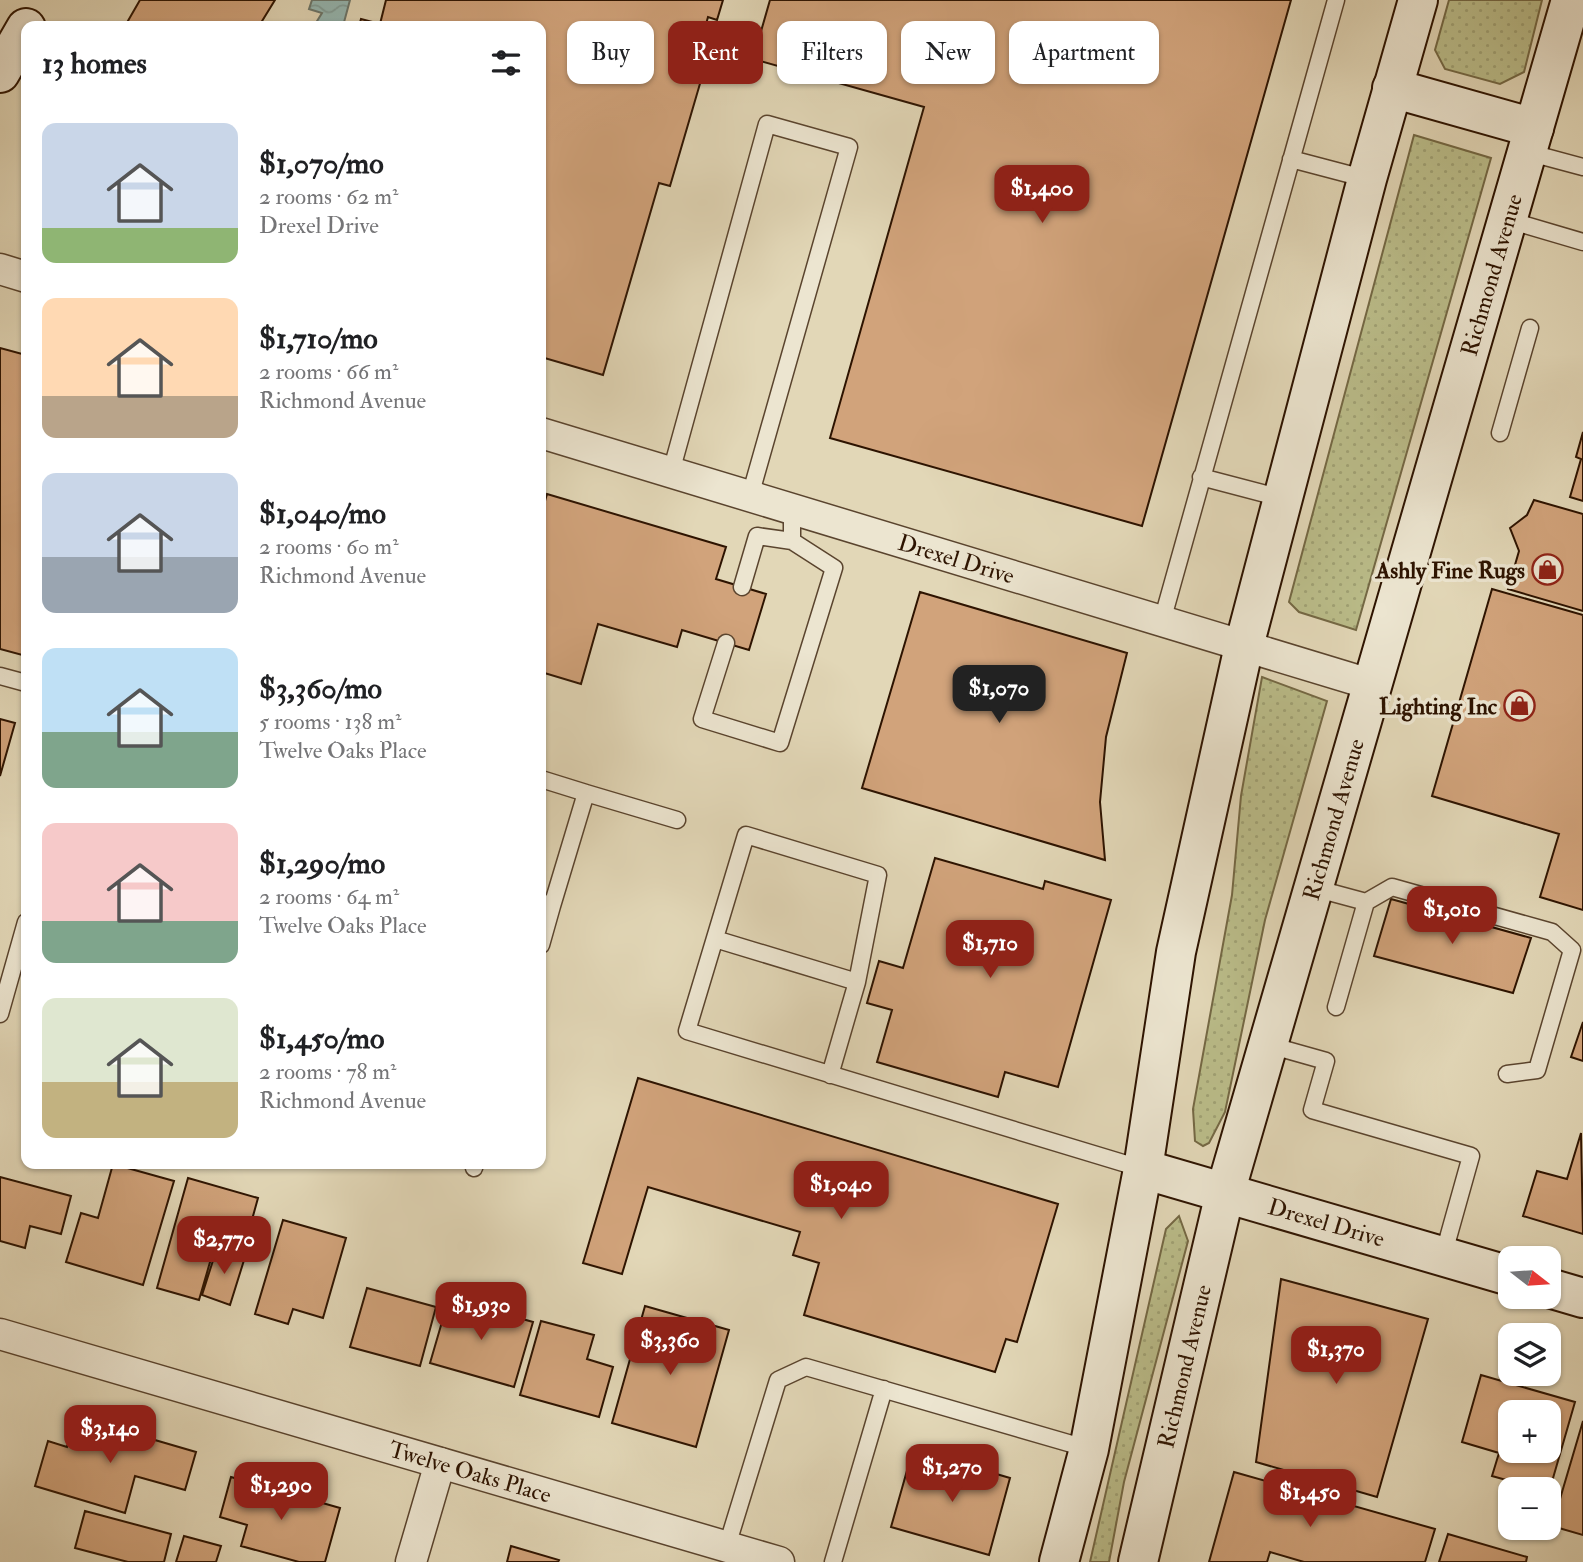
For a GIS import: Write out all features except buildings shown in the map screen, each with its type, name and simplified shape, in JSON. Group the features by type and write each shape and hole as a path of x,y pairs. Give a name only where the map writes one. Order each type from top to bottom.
{"main road":[{"path":"31,21 43,0"},
{"path":"1059,1562 1089,1449 1143,1169 1176,952 1244,646 1367,179 1419,0"},
{"name":"Richmond Avenue","path":"1138,1562 1225,1192 1571,0"},
{"path":"0,73 21,37"},
{"path":"1392,88 1531,140"},
{"name":"Drexel Drive","path":"1143,1169 1498,1272"},
{"path":"1561,1292 1583,1298"}],"street":[{"path":"0,269 21,275"},
{"name":"Drexel Drive","path":"546,434 1373,685"},
{"name":"Twelve Oaks Place","path":"0,1334 779,1562"},
{"path":"411,1562 440,1463"}],"lane":[{"path":"1162,621 1336,0"},
{"path":"671,472 767,124 849,147 750,496"},
{"path":"1531,140 1583,167"},
{"path":"1291,159 1367,179"},
{"path":"1508,220 1583,242"},
{"path":"1500,433 1530,328"},
{"path":"1201,477 1281,498"},
{"path":"792,509 792,541"},
{"path":"726,643 702,719 780,743 834,568 792,541 757,536 742,587"},
{"path":"0,676 21,682"},
{"path":"546,781 677,820"},
{"path":"547,904 586,793"},
{"path":"830,1075 858,982 878,875 746,835 687,1031 830,1075 1143,1169"},
{"path":"1336,1007 1366,902 1392,887 1552,932 1572,950 1537,1070 1507,1074"},
{"path":"1314,888 1366,902"},
{"path":"715,939 858,982"},
{"path":"0,1014 21,940"},
{"path":"1269,1045 1326,1061 1312,1110 1471,1156 1443,1256"},
{"path":"727,1546 778,1380 806,1367 1089,1449"},
{"path":"834,1562 884,1390"}],"green space":[{"path":"1449,0 1542,0 1524,72 1500,84 1445,69 1435,50"},
{"path":"1414,135 1491,158 1356,630 1299,612 1289,602"},
{"path":"1262,677 1327,701 1265,920 1225,1112 1209,1143 1203,1146 1195,1141 1193,1109 1232,895 1241,796"},
{"path":"1179,1216 1188,1241 1124,1482 1109,1562 1090,1562 1166,1229"}],"water":[{"path":"312,0 350,0 344,21 317,21 322,13 309,9"}],"place":[{"name":"Ashly Fine Rugs","path":"1548,570"},
{"name":"Lighting Inc","path":"1520,706"}]}
